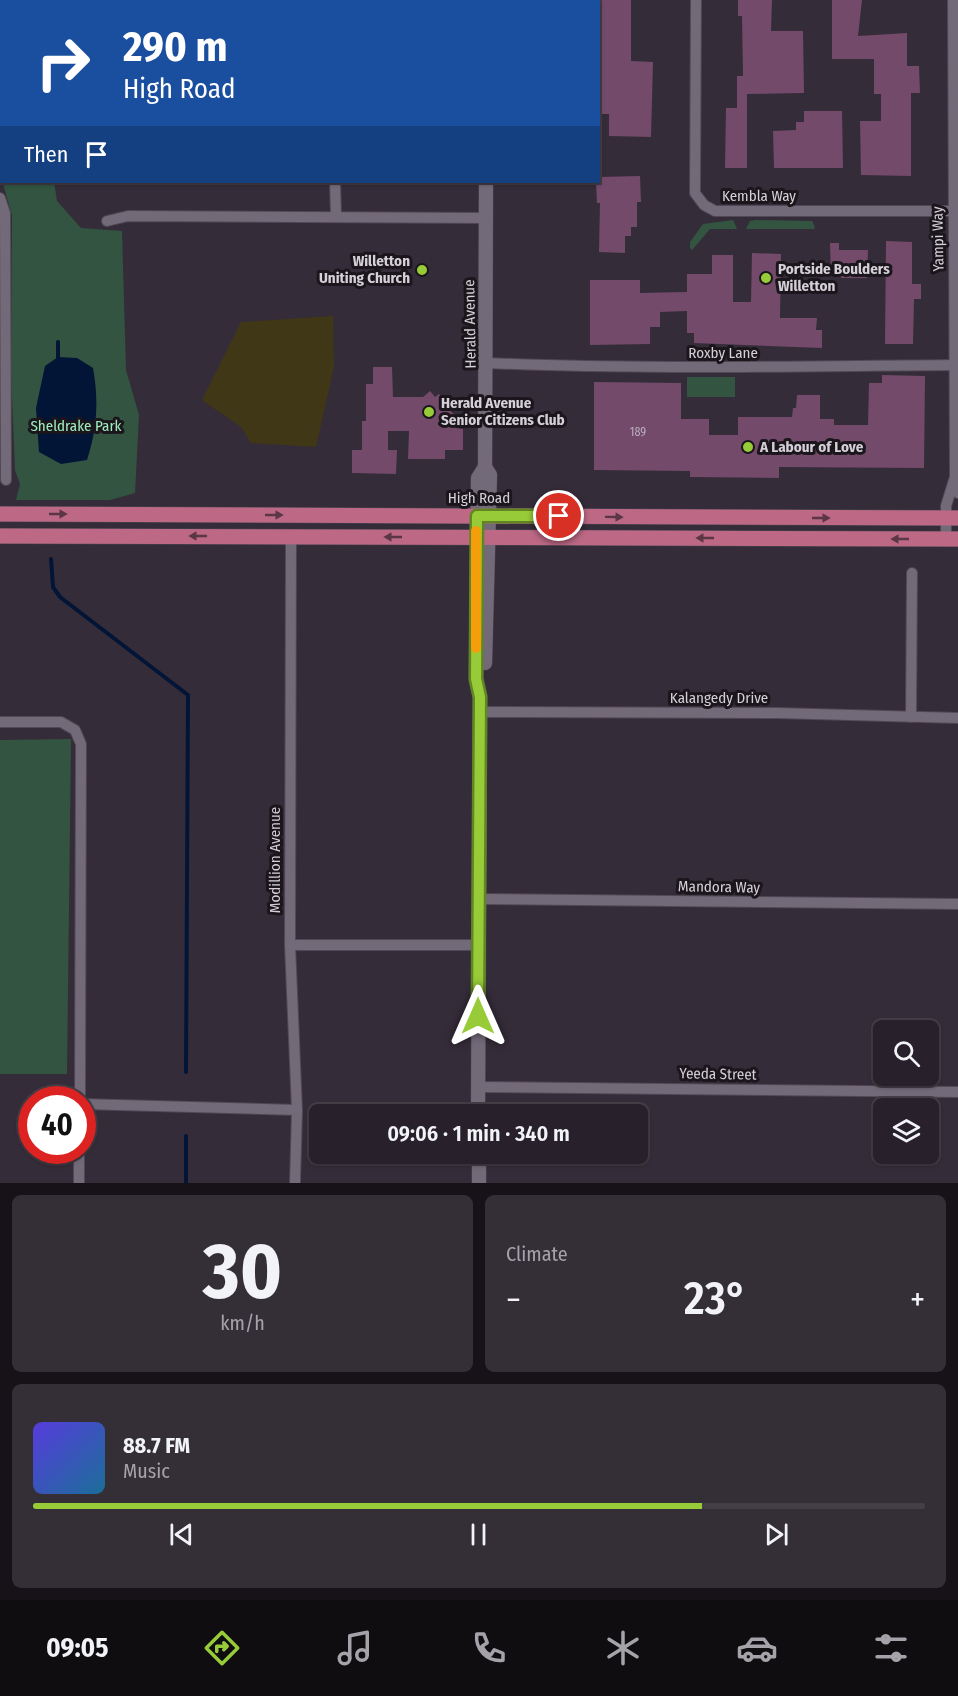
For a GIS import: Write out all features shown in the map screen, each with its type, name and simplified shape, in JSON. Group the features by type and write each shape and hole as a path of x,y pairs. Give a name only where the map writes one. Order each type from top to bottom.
{"main road":[{"name":"High Road","path":"0,514 952,518"},
{"path":"0,536 952,539"}],"street":[{"name":"Kembla Way","path":"696,0 695,193 704,205 715,211 952,211"},
{"name":"Yampi Way","path":"953,0 955,80 952,211 957,364 955,477 958,493"},
{"path":"335,183 336,215"},
{"name":"Herald Avenue","path":"478,1104 480,697 485,681 483,516 478,478 485,466 486,183"},
{"path":"0,198 6,213 2,316 6,480"},
{"path":"107,221 128,216 336,215 486,218"},
{"name":"Roxby Lane","path":"487,363 586,367 775,368 957,364"},
{"name":"Yampi Way","path":"952,539 952,518 946,506 955,477"},
{"name":"Modillion Avenue","path":"291,536 290,945 297,1110 295,1183"},
{"path":"911,717 912,573"},
{"name":"Kalangedy Drive","path":"480,712 777,713 958,718"},
{"path":"0,722 61,722 75,730 81,744 80,1086"},
{"name":"Mandora Way","path":"479,899 958,904"},
{"path":"290,945 478,945"},
{"name":"Yeeda Street","path":"478,1087 958,1092"},
{"path":"96,1104 297,1110"},
{"path":"79,1164 79,1183"},
{"path":"479,1164 479,1183"}],"green space":[{"name":"Sheldrake Park","path":"54,183 57,201 81,228 122,231 126,370 139,415 135,493 110,500 16,500 20,484 15,470 11,372 12,215 3,184"},
{"path":"733,220 737,229 710,229 692,250 690,248 690,242 703,224"},
{"path":"750,221 812,221 815,227 814,229 746,229"},
{"path":"687,377 735,377 735,397 687,397"},
{"path":"71,739 67,1074 0,1074 0,740"}],"sand":[{"path":"333,316 334,367 316,447 251,443 241,427 202,400 241,322"}],"water":[{"path":"58,357 77,358 93,368 96,392 95,426 87,460 61,464 39,452 36,408 45,366"}],"building":[{"path":"600,0 631,0 631,61 653,62 651,137 609,136 609,114 600,114"},
{"path":"738,0 772,0 771,31 803,31 804,93 747,94 747,168 725,168 726,108 737,108 737,76 743,76 742,16 738,16"},
{"path":"832,0 862,0 858,36 907,33 907,66 919,66 920,93 911,93 911,176 861,175 860,121 881,121 881,94 874,94 874,59 832,59"},
{"path":"804,111 842,111 843,168 774,168 773,131 796,130 796,122 804,122"},
{"path":"640,176 641,202 637,202 637,227 631,227 631,236 625,236 625,253 599,252 600,203 597,203 596,183 600,183 600,177"},
{"path":"886,241 912,242 912,284 921,284 921,299 914,299 913,344 885,344"},
{"path":"830,243 839,243 839,250 868,250 867,278 841,278 841,274 831,274"},
{"path":"752,253 781,254 780,318 817,318 816,330 822,330 822,348 694,343 694,333 687,333 687,311 660,312 660,327 650,327 650,344 590,345 590,280 640,280 640,293 687,292 687,274 712,274 712,255 733,255 733,302 751,302"},
{"path":"373,367 392,367 393,397 423,397 430,391 435,397 439,394 445,401 442,404 456,416 456,428 463,429 463,450 445,450 445,459 408,459 409,431 388,431 388,450 397,450 396,474 352,473 352,450 362,450 362,421 366,421 366,384 373,384"},
{"path":"882,375 925,376 924,468 779,467 779,478 690,477 690,471 594,470 594,382 681,383 681,419 709,419 709,435 738,435 738,417 792,417 793,408 796,408 797,395 820,395 820,419 834,419 834,425 868,425 869,383 882,383"}],"waterway":[{"path":"58,342 58,357"},
{"path":"51,559 53,587 60,597 188,695 186,1072"},
{"path":"186,1136 186,1183"}],"slow traffic":[{"path":"476,531 476,648"}],"place":[{"name":"Willetton Uniting Church","path":"422,270"},
{"name":"Portside Boulders Willetton","path":"766,278"},
{"name":"Herald Avenue Senior Citizens Club","path":"429,412"},
{"name":"A Labour of Love","path":"748,447"}],"route":[{"path":"478,1016 480,697 476,679 477,516 559,516"}]}
